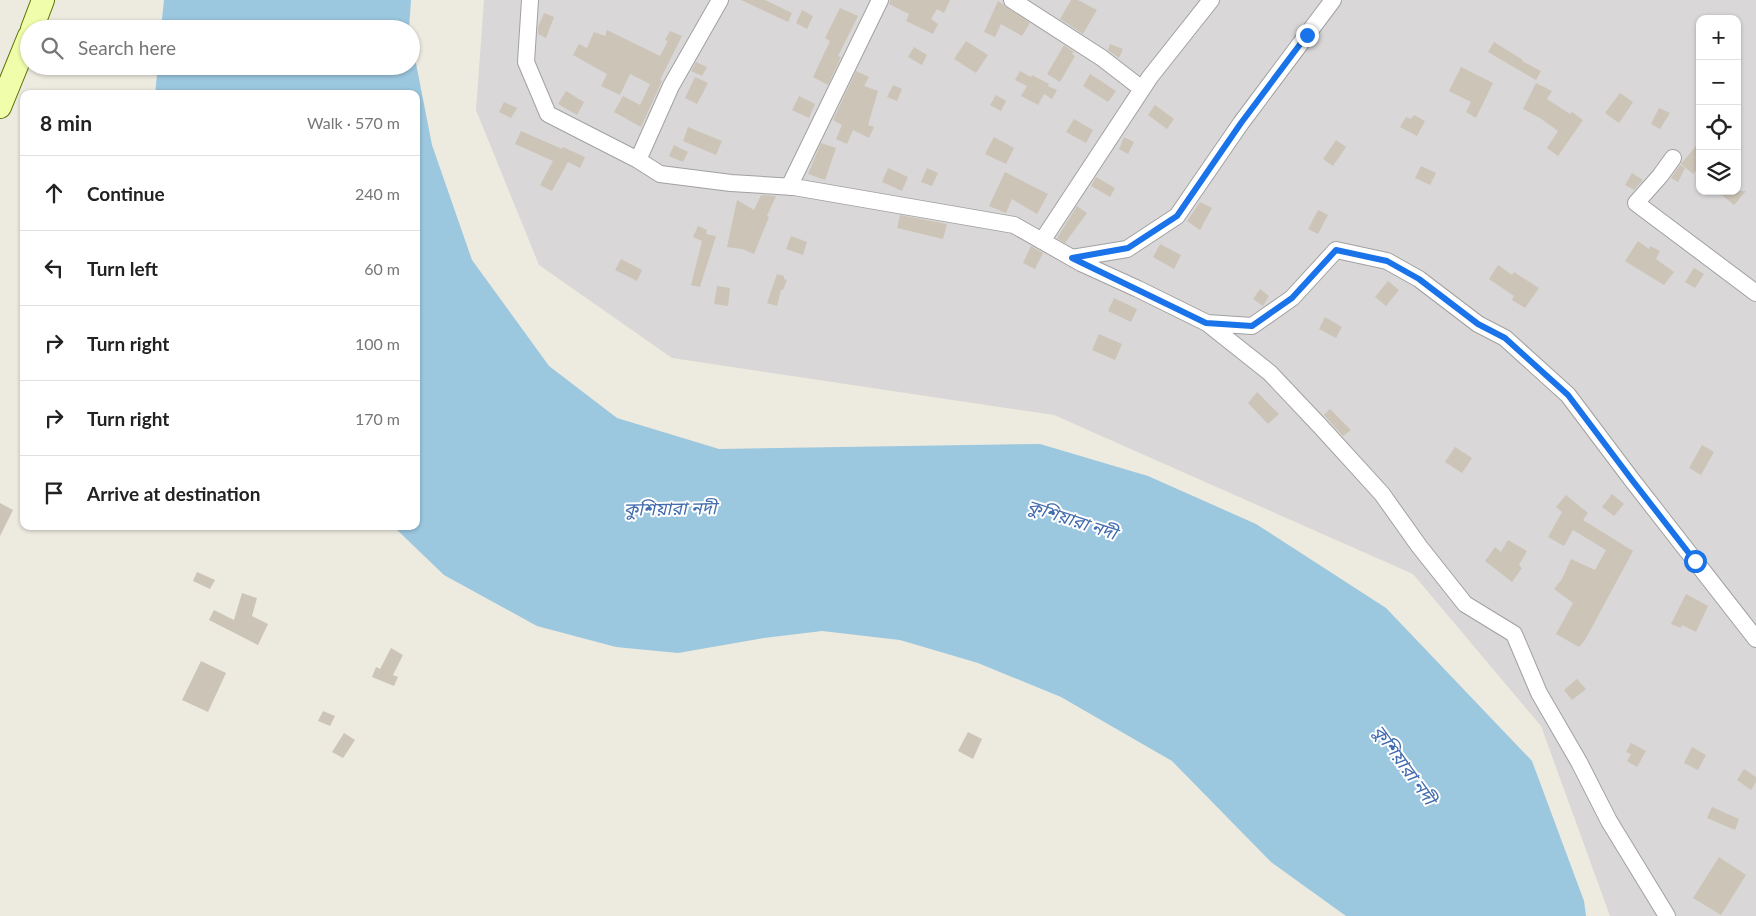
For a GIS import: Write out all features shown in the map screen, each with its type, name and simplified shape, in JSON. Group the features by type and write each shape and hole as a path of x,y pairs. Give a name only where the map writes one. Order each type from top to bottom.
{"street":[{"path":"35,20 43,0"},
{"path":"530,0 526,62 548,114 638,160 660,174 731,183 789,187 1014,224 1072,258 1206,323 1270,373 1382,494 1419,546 1465,604 1514,634 1539,693 1579,762 1609,821 1667,916"},
{"path":"638,160 672,86 720,0"},
{"path":"789,187 880,0"},
{"path":"1012,0 1102,58 1142,89"},
{"path":"1042,241 1142,89 1211,0"},
{"path":"1072,258 1128,248 1177,216 1241,123 1333,0"},
{"path":"0,107 20,58"},
{"path":"1673,158 1636,203 1756,293"},
{"path":"1206,323 1252,326 1292,298 1336,250 1387,261 1419,279 1478,324 1505,338 1568,395 1756,639"}],"shaded area":[{"path":"484,0 1756,0 1756,916 1610,916 1541,726 1413,574 1054,415 672,358 539,265 476,110"}],"water":[{"path":"164,0 411,0 410,20 162,20"},
{"name":"কুশিয়ারা নদী","path":"157,75 418,75 432,145 472,260 549,366 617,418 719,449 1040,444 1148,476 1256,524 1386,608 1532,761 1584,901 1586,916 1346,916 1271,862 1172,761 1061,697 978,663 900,640 822,631 764,638 678,653 616,647 537,626 444,575 397,530 420,530 420,90 155,90"}],"building":[{"path":"741,0 765,0 792,13 788,22"},
{"path":"890,0 950,0 944,13 937,9 931,19 938,24 933,34 906,21 909,14 889,4"},
{"path":"1071,0 1078,0 1097,10 1083,34 1060,19"},
{"path":"998,1 1030,23 1022,36 1001,24 995,37 984,32"},
{"path":"840,8 858,16 838,56 841,57 828,85 813,77 830,41 825,38"},
{"path":"802,10 813,16 807,29 796,23"},
{"path":"544,13 554,17 546,38 538,34 538,27"},
{"path":"607,30 660,56 668,41 665,40 670,31 682,36 660,80 662,81 641,127 614,112 623,96 640,105 650,84 630,74 620,95 601,86 607,74 573,55 579,44 587,48 594,32 605,36"},
{"path":"966,41 988,55 976,73 954,59"},
{"path":"1494,42 1541,71 1536,80 1488,52"},
{"path":"1110,44 1123,49 1119,58 1108,50"},
{"path":"1064,45 1074,52 1072,54 1075,56 1060,82 1047,74"},
{"path":"914,47 927,55 922,65 908,57"},
{"path":"696,62 707,67 702,76 691,71"},
{"path":"1461,67 1493,83 1476,118 1466,112 1471,102 1449,91"},
{"path":"856,71 869,77 864,86 878,91 868,125 874,127 869,138 853,130 847,144 836,139 842,125 833,120"},
{"path":"1020,71 1031,77 1032,75 1057,90 1052,99 1044,94 1038,105 1021,96 1027,86 1015,80"},
{"path":"1090,74 1116,91 1108,102 1083,86"},
{"path":"695,77 708,83 697,104 685,98"},
{"path":"1536,83 1552,91 1547,99 1583,120 1558,156 1547,148 1558,131 1523,109"},
{"path":"893,85 902,89 897,101 887,97"},
{"path":"566,91 584,102 577,115 558,104"},
{"path":"1620,93 1633,102 1619,123 1605,113"},
{"path":"996,95 1006,101 1001,111 990,105"},
{"path":"799,96 815,104 809,118 792,110"},
{"path":"504,102 517,108 511,118 499,112"},
{"path":"1155,105 1174,119 1167,129 1148,115"},
{"path":"1659,108 1670,113 1660,129 1651,124"},
{"path":"1414,115 1425,121 1417,136 1400,127 1406,117 1411,119"},
{"path":"1074,119 1093,130 1086,143 1066,132"},
{"path":"688,127 722,141 716,155 683,141"},
{"path":"521,131 585,157 580,168 568,162 552,191 540,185 553,161 515,144"},
{"path":"994,137 1014,148 1006,164 985,154"},
{"path":"1124,137 1134,142 1128,154 1119,149"},
{"path":"1336,140 1346,147 1333,166 1323,159"},
{"path":"821,143 836,148 825,180 808,174"},
{"path":"674,145 688,152 683,162 669,156"},
{"path":"1696,146 1696,171 1693,174 1681,164"},
{"path":"1680,165 1685,168 1678,182 1671,178"},
{"path":"1421,166 1436,173 1430,185 1415,178"},
{"path":"888,168 908,177 902,191 882,182"},
{"path":"927,168 938,173 932,186 921,182"},
{"path":"1005,172 1048,194 1037,214 1012,199 1006,213 989,206"},
{"path":"1632,173 1643,180 1634,190 1625,185"},
{"path":"1096,177 1115,188 1110,197 1091,186"},
{"path":"1741,191 1746,191 1734,205 1722,195 1741,195"},
{"path":"761,195 776,196 754,254 742,249 727,247 737,200 754,210"},
{"path":"1200,202 1212,208 1200,230 1187,221"},
{"path":"1077,206 1087,213 1065,243 1057,238"},
{"path":"1318,210 1328,215 1318,234 1308,229"},
{"path":"900,215 947,224 943,239 897,228"},
{"path":"698,226 707,230 706,234 716,236 700,287 691,285 702,241 693,237"},
{"path":"791,236 807,242 803,255 786,249"},
{"path":"1638,241 1649,249 1650,246 1660,251 1656,259 1674,272 1664,285 1625,261"},
{"path":"1160,244 1181,255 1174,269 1153,257"},
{"path":"1031,246 1043,253 1035,269 1023,263"},
{"path":"621,259 642,270 637,281 615,270"},
{"path":"1498,265 1512,275 1514,272 1539,288 1525,308 1512,300 1514,296 1489,279"},
{"path":"1694,268 1704,274 1695,288 1685,282"},
{"path":"777,274 784,276 784,279 787,280 783,290 781,290 777,306 767,303"},
{"path":"1388,281 1399,290 1386,306 1375,297"},
{"path":"717,286 730,288 728,306 714,304"},
{"path":"1260,289 1269,296 1263,306 1253,299"},
{"path":"1114,298 1137,309 1131,322 1108,311"},
{"path":"1325,317 1342,327 1336,338 1319,329"},
{"path":"1099,334 1122,344 1115,360 1092,350"},
{"path":"1257,392 1279,414 1268,424 1248,403"},
{"path":"1330,409 1351,430 1343,436 1324,415"},
{"path":"1702,445 1714,452 1701,475 1689,468"},
{"path":"1455,447 1472,458 1462,473 1445,462"},
{"path":"1612,494 1624,504 1614,516 1602,507"},
{"path":"1566,495 1588,513 1583,520 1633,551 1585,640 1579,647 1556,634 1573,603 1554,589 1562,579 1571,559 1595,570 1606,550 1573,530 1564,546 1548,537 1562,512 1556,507"},
{"path":"0,503 13,510 0,536"},
{"path":"1508,540 1527,551 1519,565 1522,568 1512,582 1485,561 1495,547 1501,552"},
{"path":"197,572 215,580 210,589 193,581"},
{"path":"242,593 257,598 252,616 268,624 258,645 209,620 214,610 234,620"},
{"path":"1686,594 1708,606 1696,632 1682,625 1681,628 1671,624"},
{"path":"391,648 403,655 393,675 398,677 394,686 372,677 376,667 380,669"},
{"path":"201,661 226,673 208,712 182,700"},
{"path":"1577,679 1586,689 1572,700 1564,690"},
{"path":"323,711 335,716 330,726 318,721"},
{"path":"968,732 982,739 973,759 958,751"},
{"path":"344,733 355,740 343,758 332,752"},
{"path":"1631,743 1646,751 1637,767 1627,761 1631,754 1626,752"},
{"path":"1692,747 1706,755 1698,770 1684,763"},
{"path":"1744,769 1756,777 1756,782 1751,790 1737,780"},
{"path":"1712,807 1739,819 1735,830 1707,818"},
{"path":"1719,857 1746,875 1721,915 1693,898"}],"route":[{"path":"1307,35 1241,123 1177,216 1128,248 1072,258 1206,323 1252,326 1292,298 1336,250 1387,261 1419,279 1478,324 1505,338 1568,395 1695,561"}]}
